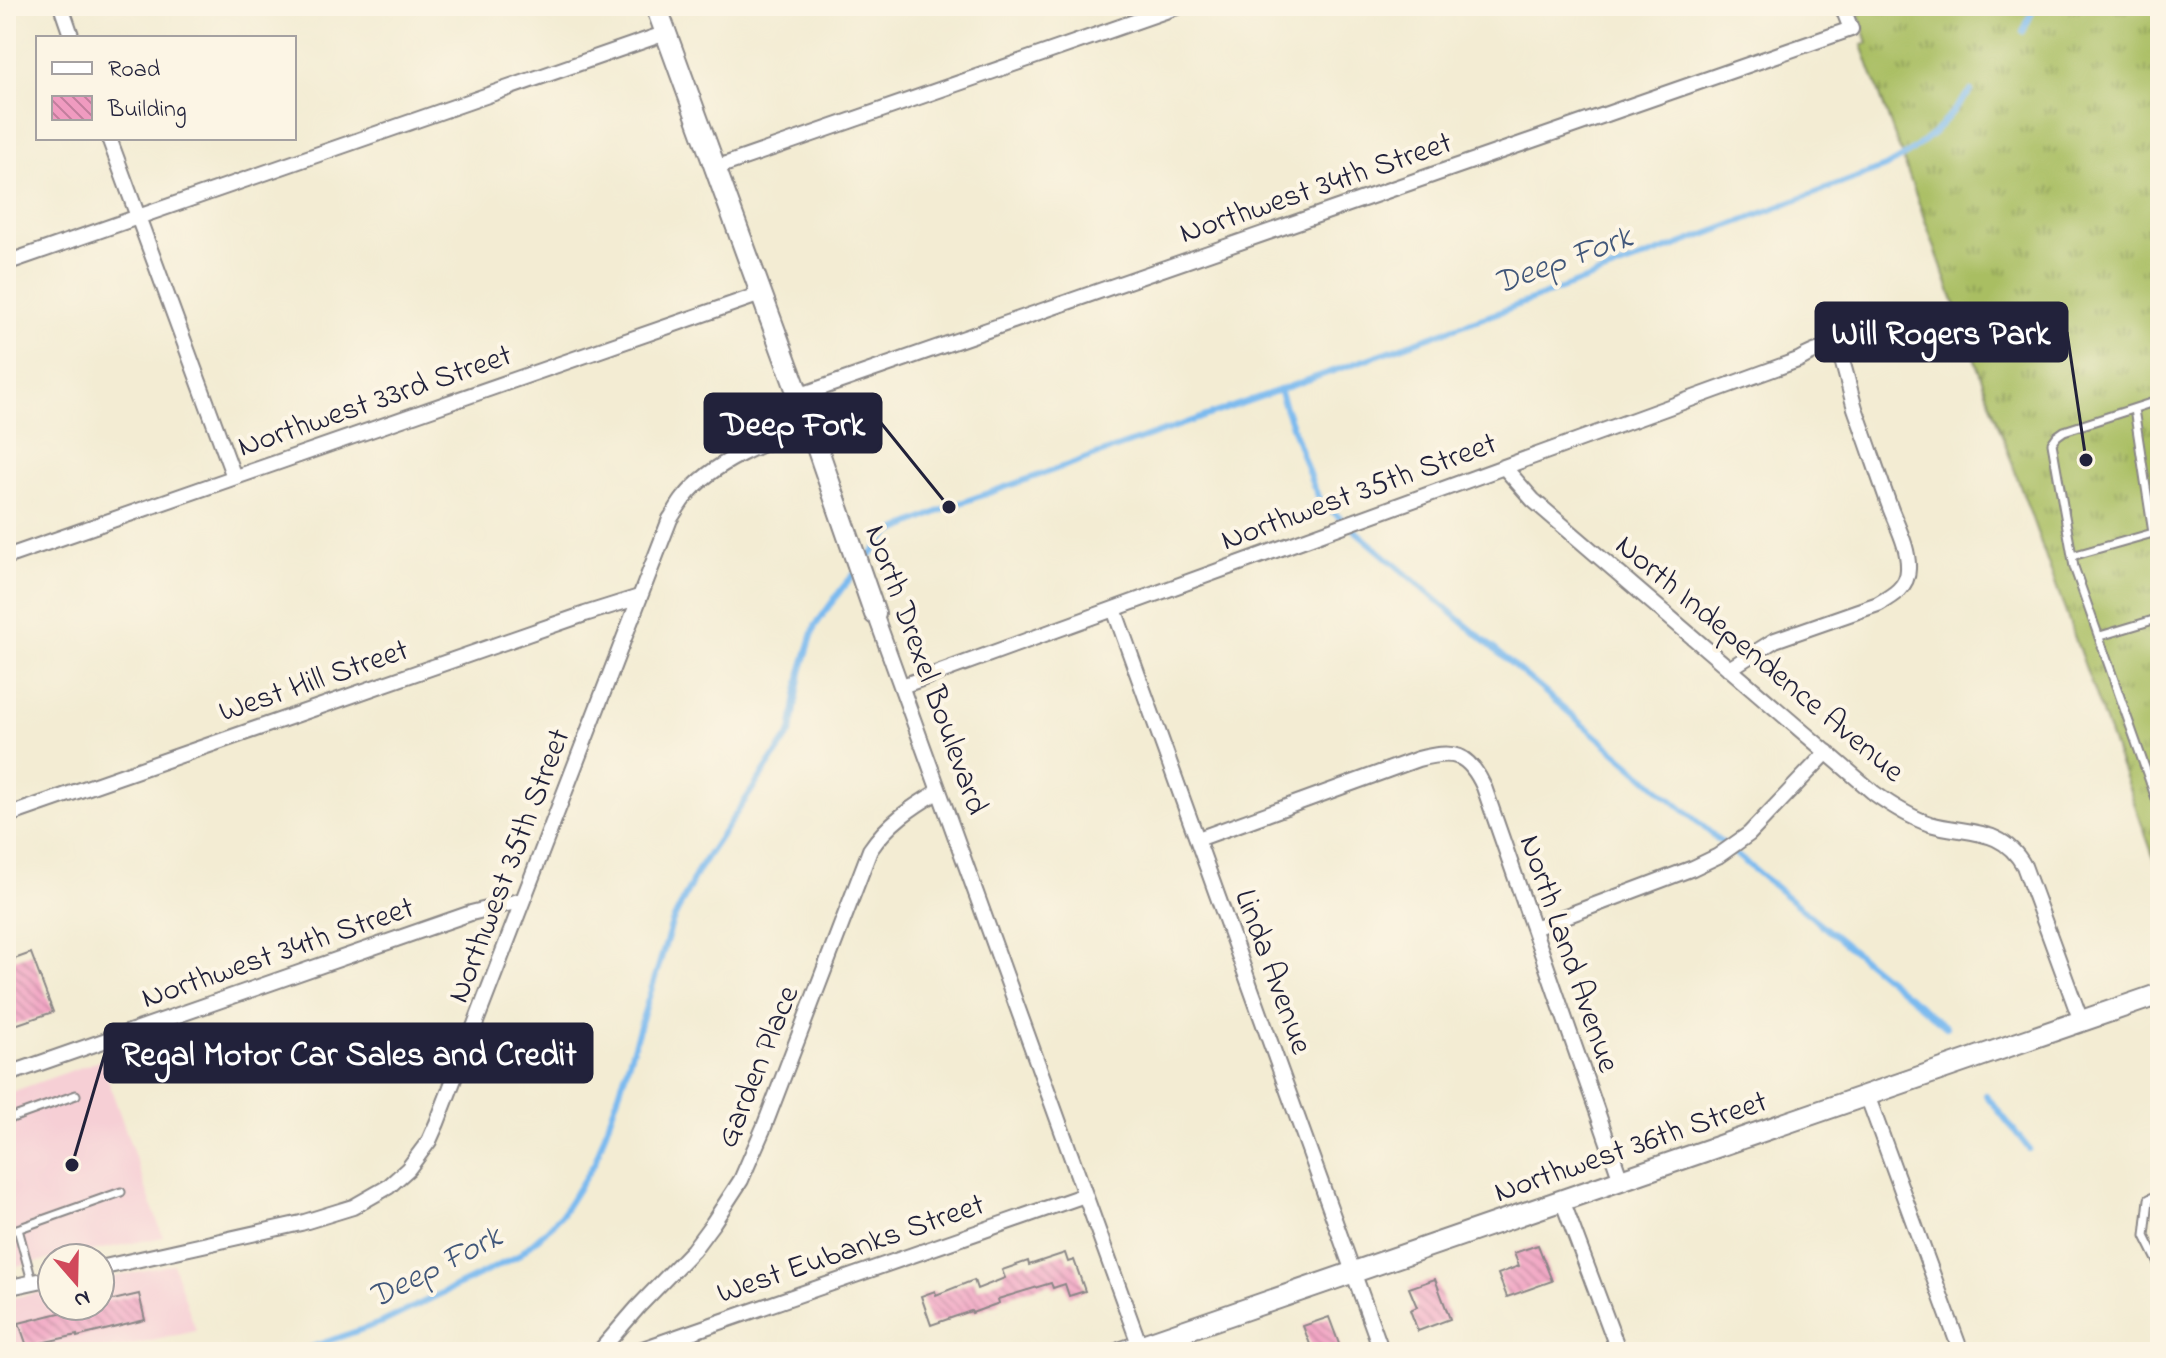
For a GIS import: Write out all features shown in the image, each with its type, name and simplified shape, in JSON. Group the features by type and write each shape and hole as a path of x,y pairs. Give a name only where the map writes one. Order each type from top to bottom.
{"main road":[{"name":"North Drexel Boulevard","path":"656,6 875,614"},
{"name":"Northwest 36th Street","path":"1134,1350 1353,1271 2159,994"}],"street":[{"path":"61,6 71,36"},
{"path":"715,168 1180,6"},
{"name":"Northwest 34th Street","path":"798,396 1851,29 1842,6"},
{"path":"6,263 666,33"},
{"path":"110,140 234,477"},
{"name":"Northwest 33rd Street","path":"6,557 761,294"},
{"name":"Northwest 35th Street","path":"902,686 1811,353 1834,351 1842,359 1850,395 1902,539 1909,568 1907,577 1893,596 1878,604 1775,640 1729,669"},
{"name":"Northwest 35th Street","path":"116,1264 301,1223 353,1207 388,1187 408,1169 429,1141 670,519 682,499 710,473 789,433 810,427"},
{"name":"North Independence Avenue","path":"1504,467 1533,500 1874,793 1900,811 1929,823 2002,840 2012,847 2024,866 2081,1021"},
{"name":"West Hill Street","path":"6,816 639,597"},
{"name":"Linda Avenue","path":"1114,609 1382,1352"},
{"name":"North Drexel Boulevard","path":"875,614 1085,1195 1134,1350"},
{"path":"1534,928 1679,874 1718,856 1745,837 1827,752"},
{"name":"North Land Avenue","path":"1198,839 1418,759 1454,754 1471,766 1477,773 1534,928 1621,1180"},
{"name":"Garden Place","path":"599,1352 693,1250 729,1200 755,1150 870,850 890,824 939,791"},
{"name":"Northwest 34th Street","path":"6,1075 471,913 523,900"},
{"path":"1867,1095 1961,1352"},
{"name":"West Eubanks Street","path":"634,1352 1085,1195"},
{"path":"1562,1200 1619,1352"},
{"path":"6,1288 36,1281"}],"lane":[{"path":"2160,400 2064,431 2052,443 2072,556 2160,810"},
{"path":"2072,556 2156,532 2134,409"},
{"path":"2100,636 2160,618"},
{"path":"6,1120 76,1095"},
{"path":"6,1233 121,1192"},
{"path":"2160,1194 2149,1199 2145,1236 2160,1266"},
{"path":"18,1229 33,1282"}],"shaded area":[{"path":"101,1060 163,1237 116,1246 116,1242 36,1242 36,1262 6,1268 6,1094"},
{"path":"173,1264 196,1331 120,1348 82,1352 6,1352 6,1299 36,1293 36,1322 116,1322 116,1276"}],"green space":[{"path":"1856,6 2160,6 2160,875 1862,45 1868,43"}],"building":[{"path":"31,953 53,1012 6,1028 6,962"},
{"path":"1538,1245 1552,1281 1507,1297 1498,1274 1519,1266 1514,1253"},
{"path":"1065,1253 1068,1262 1074,1260 1085,1291 1069,1296 1065,1284 1053,1288 1051,1283 998,1299 999,1303 931,1325 921,1296 935,1291 936,1295 974,1280 977,1289 1005,1278 1002,1270"},
{"path":"1435,1279 1450,1319 1418,1331 1410,1310 1417,1307 1409,1288"},
{"path":"139,1294 145,1320 27,1346 19,1323 36,1319 36,1322 116,1322 116,1299"},
{"path":"1329,1317 1342,1352 1313,1352 1303,1326"}],"waterway":[{"name":"Deep Fork","path":"2023,32 2035,6"},
{"name":"Deep Fork","path":"297,1352 383,1322 518,1256 562,1214 595,1162 672,923 698,870 791,732 801,672 815,626 843,587 890,533 949,507 1497,313 1885,167 1934,133 1971,91"},
{"path":"1279,390 1313,485 1319,498 1332,511 1740,858 1946,1027"},
{"path":"1986,1095 2029,1149"}],"place":[{"name":"Will Rogers Park","path":"2086,460"},
{"name":"Deep Fork","path":"949,507"},
{"name":"Regal Motor Car Sales and Credit","path":"72,1165"}]}
